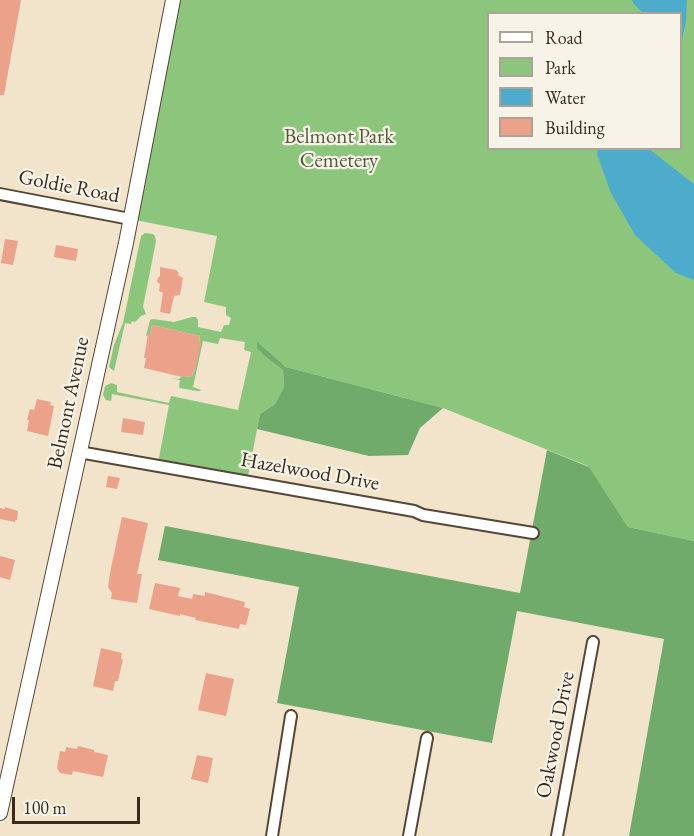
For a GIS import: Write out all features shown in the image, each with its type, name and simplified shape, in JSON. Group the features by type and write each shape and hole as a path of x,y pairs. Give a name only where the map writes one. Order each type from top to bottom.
{"main road":[{"name":"Belmont Avenue","path":"0,813 130,219 173,0"}],"street":[{"name":"Goldie Road","path":"0,194 130,219"},
{"name":"Hazelwood Drive","path":"79,452 533,533"},
{"name":"Oakwood Drive","path":"557,836 594,642"},
{"path":"272,836 291,716"},
{"path":"409,836 428,738"}],"green space":[{"name":"Belmont Park Cemetery","path":"173,0 694,0 694,541 628,527 588,466 443,408 286,367 257,343 267,358 283,370 284,387 275,404 260,414 247,481 158,463 169,405 112,394 111,401 106,400 103,395 105,386 111,383 117,385 117,392 169,403 171,396 238,410 251,352 244,350 245,342 220,338 218,344 203,341 193,387 201,390 197,391 180,388 180,380 170,378 192,377 200,336 152,325 150,335 146,336 150,320 153,319 174,322 196,317 198,327 221,332 224,325 229,325 231,318 226,315 226,307 204,302 217,236 130,219"},
{"path":"145,233 153,234 156,241 143,307 146,314 135,322 132,321 131,324 125,323 114,371 109,367 114,345 123,323 141,236"},
{"path":"257,342 286,367 443,408 420,428 408,455 369,456 257,429 260,414 275,404 284,387 283,370 257,348"},
{"path":"547,450 589,467 628,527 694,541 694,836 629,836 664,639 517,611 492,743 277,703 299,587 158,560 165,526 520,593"}],"water":[{"path":"632,0 687,0 682,39 682,12 642,12"},
{"path":"598,150 650,150 694,184 694,280 676,273 635,235 611,193 597,154"}],"building":[{"path":"0,0 21,0 4,95 0,95"},
{"path":"5,239 18,241 13,265 1,263"},
{"path":"56,245 78,249 76,261 54,257"},
{"path":"160,267 176,270 183,278 180,295 174,296 170,314 160,312 163,293 159,291 160,284 157,282"},
{"path":"152,325 200,336 199,343 201,343 192,377 182,377 144,368 148,334 150,335"},
{"path":"37,399 51,402 50,405 54,406 48,436 27,431 30,409 34,410"},
{"path":"123,418 145,422 143,435 121,432"},
{"path":"108,476 120,478 117,489 106,487"},
{"path":"5,507 18,511 15,522 0,519 0,508 5,509"},
{"path":"122,517 148,523 137,574 142,574 137,603 111,599 112,593 108,587"},
{"path":"0,556 15,560 10,580 0,577"},
{"path":"155,583 180,588 178,596 192,599 193,594 205,596 205,592 245,602 244,607 250,609 246,625 240,624 239,629 195,620 196,618 180,614 180,616 149,609"},
{"path":"101,648 122,653 121,659 123,659 118,681 115,681 113,691 93,686"},
{"path":"206,673 234,679 226,716 198,710"},
{"path":"78,746 108,755 103,777 73,771 72,775 60,773 57,768 60,751 65,752 66,747 77,749"},
{"path":"197,755 213,758 208,783 191,779"}]}
